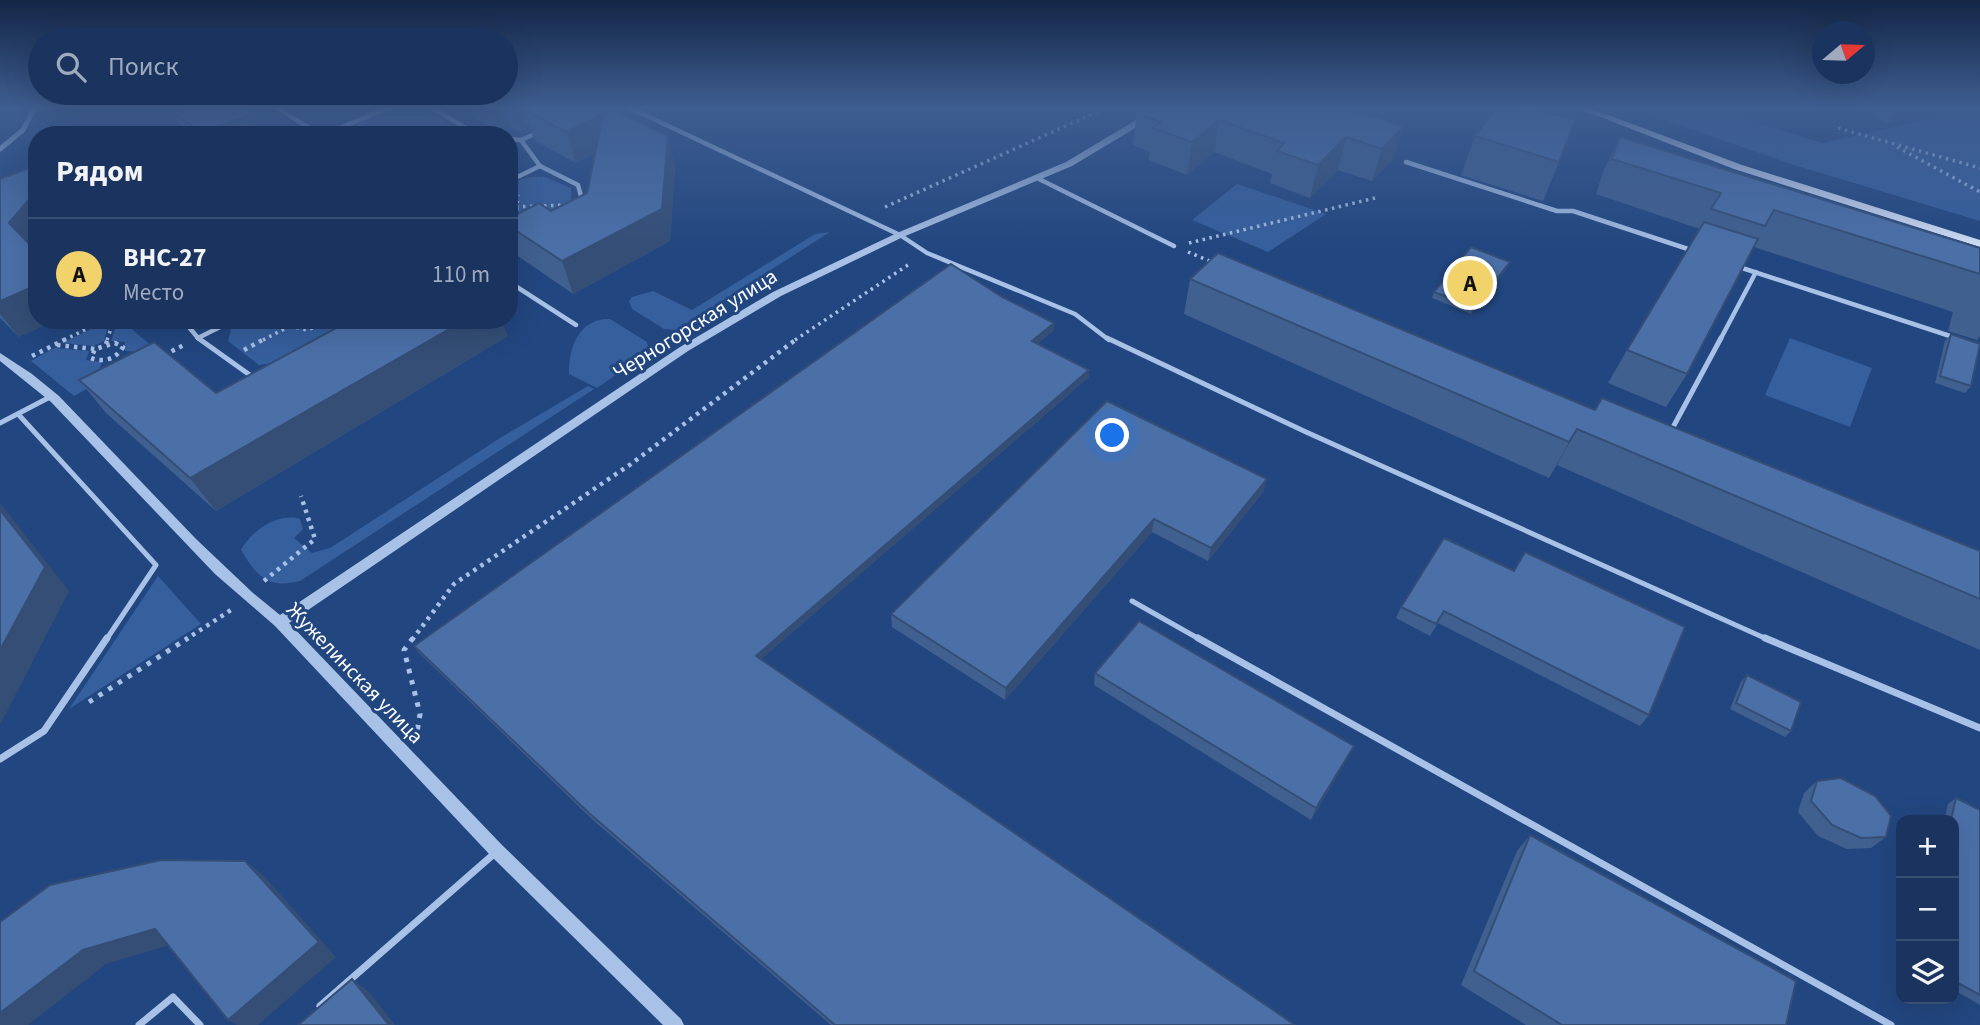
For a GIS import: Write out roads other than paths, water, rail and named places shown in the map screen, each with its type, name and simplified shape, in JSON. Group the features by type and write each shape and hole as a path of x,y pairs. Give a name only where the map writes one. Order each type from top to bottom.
{"main road":[{"path":"1706,155 1980,244"}],"street":[{"name":"Черногорская улица","path":"280,622 684,349 777,294 900,235 1039,179 1084,155"},
{"name":"Жужелинская улица","path":"0,356 52,396 202,556 248,598 280,622 497,851 675,1025"}],"lane":[{"path":"532,155 540,166 578,185 583,204"},
{"path":"729,155 900,235 927,253 1075,314 1109,340 1331,443 1776,643 1980,727"},
{"path":"1406,162 1557,211 1573,211 1704,255"},
{"path":"518,176 540,166"},
{"path":"1039,179 1174,246"},
{"path":"1730,264 1954,338"},
{"path":"1666,440 1756,272"},
{"path":"518,288 576,325"},
{"path":"190,329 198,338 260,383"},
{"path":"198,338 216,329"},
{"path":"0,423 52,396"},
{"path":"0,759 44,731 156,565 18,414"},
{"path":"1132,601 1891,1025"},
{"path":"309,1016 497,851"},
{"path":"139,1025 173,998 200,1025"}],"place":[{"name":"ВНС-27","path":"1470,283"}]}
